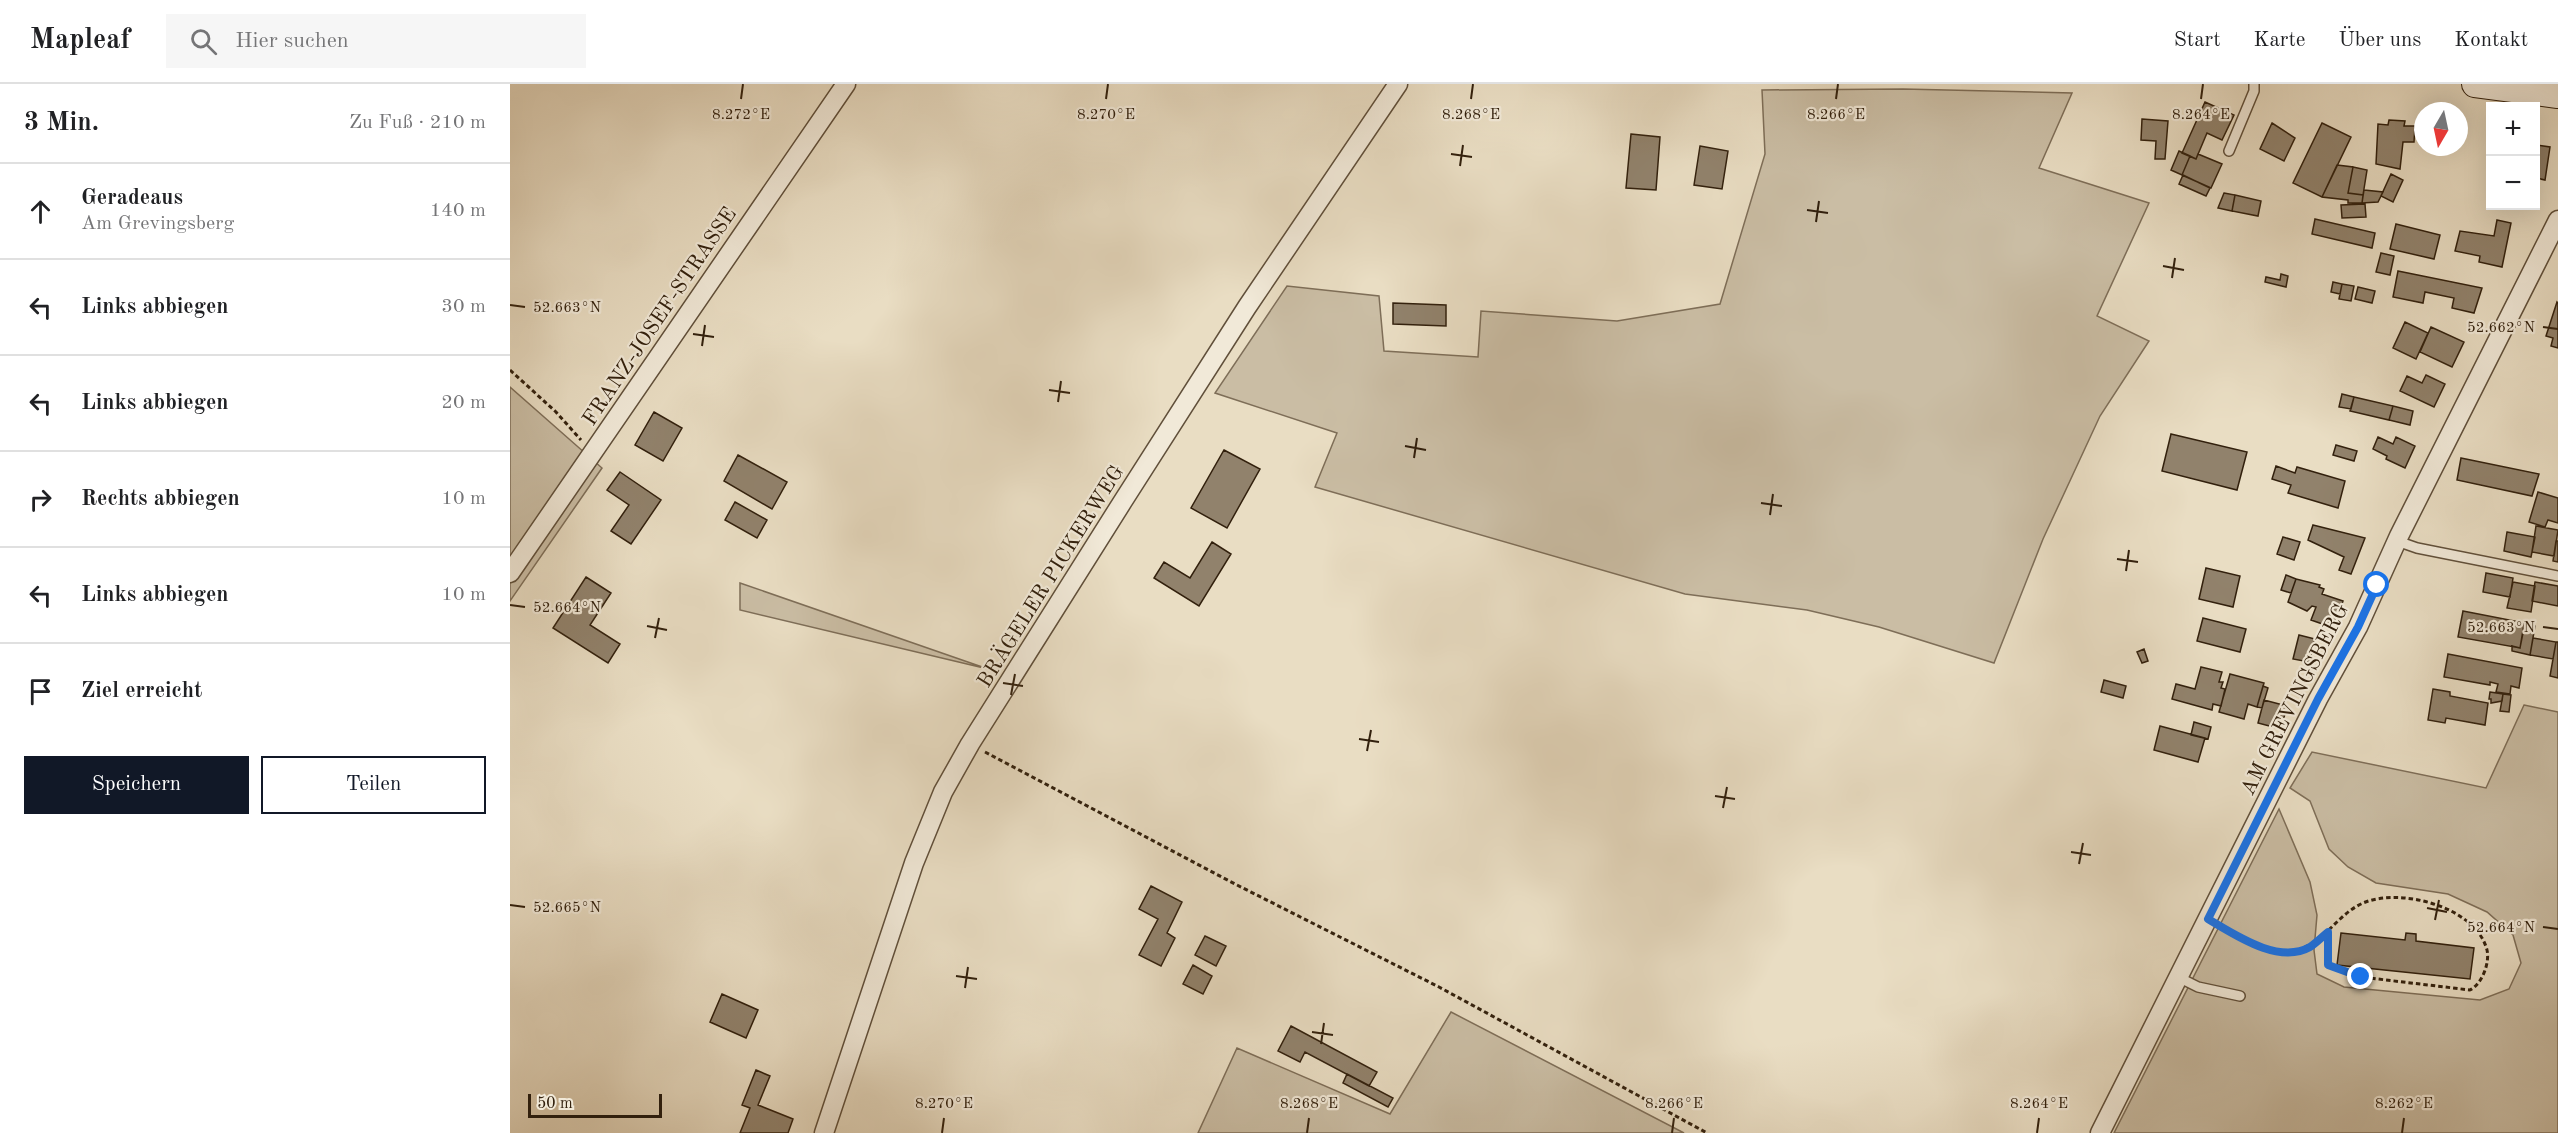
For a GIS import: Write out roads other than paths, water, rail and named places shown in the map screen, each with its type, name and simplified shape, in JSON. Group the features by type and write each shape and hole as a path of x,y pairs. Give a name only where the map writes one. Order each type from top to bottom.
{"street":[{"name":"FRANZ-JOSEF-STRASSE","path":"510,573 846,84"},
{"name":"BRÄGELER PICKERWEG","path":"824,1133 914,863 943,792 970,744 1248,307 1398,84"},
{"path":"2475,84 2558,95"},
{"name":"AM GREVINGSBERG","path":"2100,1133 2318,699 2358,627 2397,541 2558,220"}],"lane":[{"path":"2229,151 2254,91 2254,84"},
{"path":"2397,541 2417,548 2558,576"},
{"path":"2178,977 2198,987 2240,996"}]}
